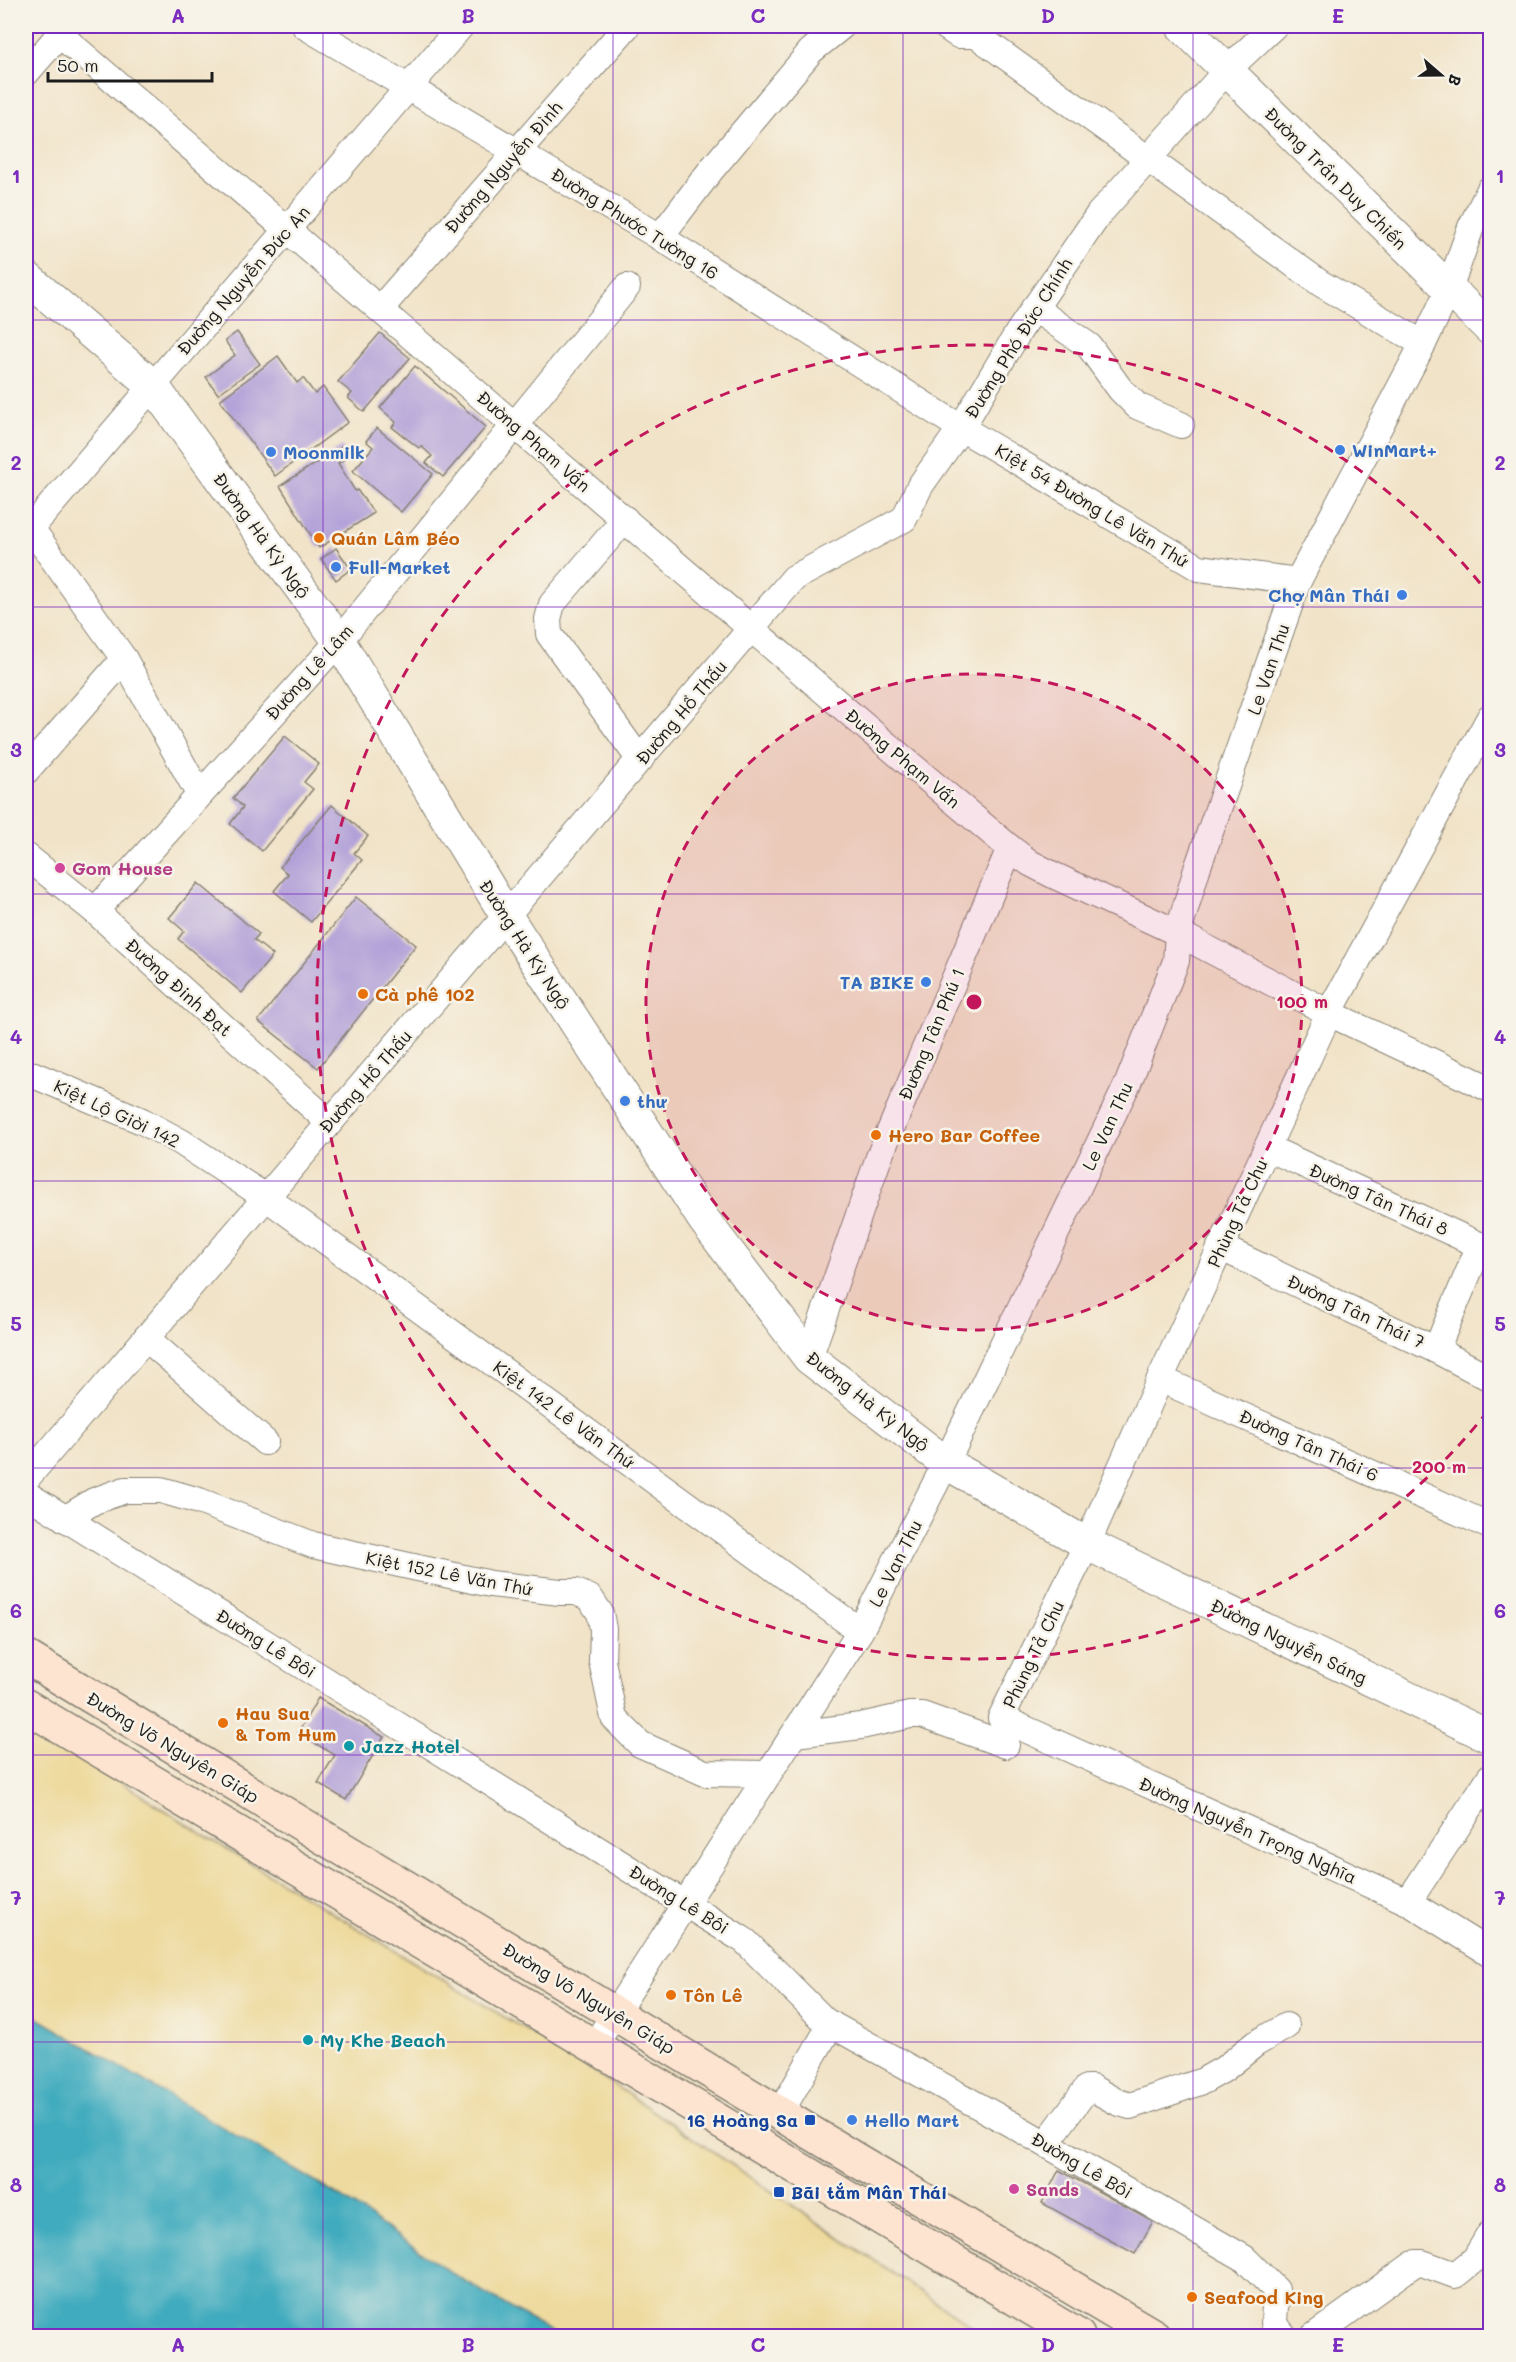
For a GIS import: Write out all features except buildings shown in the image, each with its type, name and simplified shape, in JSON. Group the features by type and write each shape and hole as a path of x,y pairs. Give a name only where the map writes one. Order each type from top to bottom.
{"main road":[{"name":"Đường Võ Nguyên Giáp","path":"26,1657 1154,2337"},
{"path":"26,1706 1078,2337"}],"street":[{"name":"Đường Phước Tường 16","path":"305,26 660,237 961,428"},
{"name":"Đường Nguyễn Đức An","path":"27,528 153,386 461,26"},
{"name":"Đường Nguyễn Đình","path":"380,309 627,26"},
{"path":"945,26 958,34 976,35 1320,283 1423,344"},
{"name":"Đường Trần Duy Chiến","path":"1182,26 1491,329"},
{"name":"Đường Phó Đức Chính","path":"751,628 794,578 903,519 920,486 961,428 1034,308 1099,214 1227,70 1274,26"},
{"path":"660,237 711,170 829,29"},
{"path":"26,73 63,30"},
{"name":"Đường Phạm Vấn","path":"63,30 286,230 1010,848 1030,863 1053,875 1178,933 1329,1013"},
{"name":"Le Van Thu","path":"594,2046 860,1631 946,1463 1128,1083 1176,961 1178,933 1197,869 1298,581 1423,344 1449,289 1471,227 1490,190"},
{"name":"Đường Hà Kỳ Ngộ","path":"26,278 153,386 339,641 507,917 704,1220 809,1358 946,1463 1087,1544"},
{"name":"Đường Lê Lâm","path":"95,910 339,641 627,287"},
{"path":"1034,308 1089,346 1120,389 1137,406 1181,426"},
{"name":"Kiệt 54 Đường Lê Văn Thứ","path":"961,428 1199,568 1298,581"},
{"path":"625,519 552,604 548,619 549,634 640,760"},
{"path":"27,528 124,659 199,794"},
{"name":"Đường Hồ Thấu","path":"26,1479 751,628"},
{"path":"26,771 124,659"},
{"name":"Phùng Tả Chu","path":"1001,1718 1087,1544 1220,1247 1329,1013 1491,717"},
{"name":"Đường Tân Phú 1","path":"809,1358 879,1157 1010,848"},
{"name":"Đường Đinh Đạt","path":"26,856 95,910 329,1122"},
{"path":"1329,1013 1491,1089"},
{"name":"Kiệt Lộ Giời 142","path":"26,1074 34,1075 142,1121 181,1142 267,1198"},
{"name":"Đường Tân Thái 8","path":"1268,1148 1485,1247"},
{"name":"Kiệt 142 Lê Văn Thứ","path":"267,1198 860,1631"},
{"name":"Đường Tân Thái 7","path":"1220,1247 1491,1378"},
{"path":"1437,1350 1485,1247"},
{"path":"146,1338 265,1442"},
{"name":"Đường Tân Thái 6","path":"1160,1379 1490,1525"},
{"name":"Kiệt 152 Lê Văn Thứ","path":"65,1519 94,1501 125,1490 161,1490 199,1501 313,1545 491,1584 576,1592 590,1598 600,1613 603,1629 602,1661 614,1718 640,1744 705,1773 768,1774"},
{"name":"Đường Lê Bôi","path":"26,1494 745,1941 831,2024 1244,2258 1276,2290 1274,2323 1284,2337"},
{"name":"Đường Nguyễn Sáng","path":"1087,1544 1491,1737"},
{"path":"795,1734 861,1726 922,1715 1006,1744"},
{"name":"Đường Nguyễn Trọng Nghĩa","path":"1001,1718 1408,1902 1491,1953"},
{"path":"1408,1902 1491,1777"},
{"path":"780,2113 831,2024"},
{"path":"1046,2144 1087,2088 1092,2088 1117,2102 1130,2106 1203,2081 1224,2069 1255,2044 1286,2026"},
{"path":"1314,2337 1415,2263 1422,2263 1455,2275 1475,2259 1491,2234"}],"sand":[{"name":"My Khe Beach","path":"26,1721 204,1835 590,2069 986,2336 558,2336 458,2277 342,2198 26,2011"}],"water":[{"path":"26,2011 342,2198 458,2277 558,2336 26,2336"}],"place":[{"name":"WinMart+","path":"1340,450"},
{"name":"Moonmilk","path":"271,452"},
{"name":"Quán Lâm Béo","path":"319,538"},
{"name":"Full-Market","path":"336,567"},
{"name":"Chợ Mân Thái","path":"1402,595"},
{"name":"Gom House","path":"60,868"},
{"name":"TA BIKE","path":"926,982"},
{"name":"Cà phê 102","path":"363,994"},
{"name":"thư","path":"625,1101"},
{"name":"Hero Bar Coffee","path":"876,1135"},
{"name":"Hau Sua & Tom Hum","path":"223,1723"},
{"name":"Jazz Hotel","path":"349,1746"},
{"name":"Tôn Lê","path":"671,1995"},
{"name":"My Khe Beach","path":"308,2040"},
{"name":"16 Hoàng Sa","path":"810,2120"},
{"name":"Hello Mart","path":"852,2120"},
{"name":"Sands","path":"1014,2189"},
{"name":"Bãi tắm Mân Thái","path":"779,2192"},
{"name":"Seafood King","path":"1192,2297"}]}
